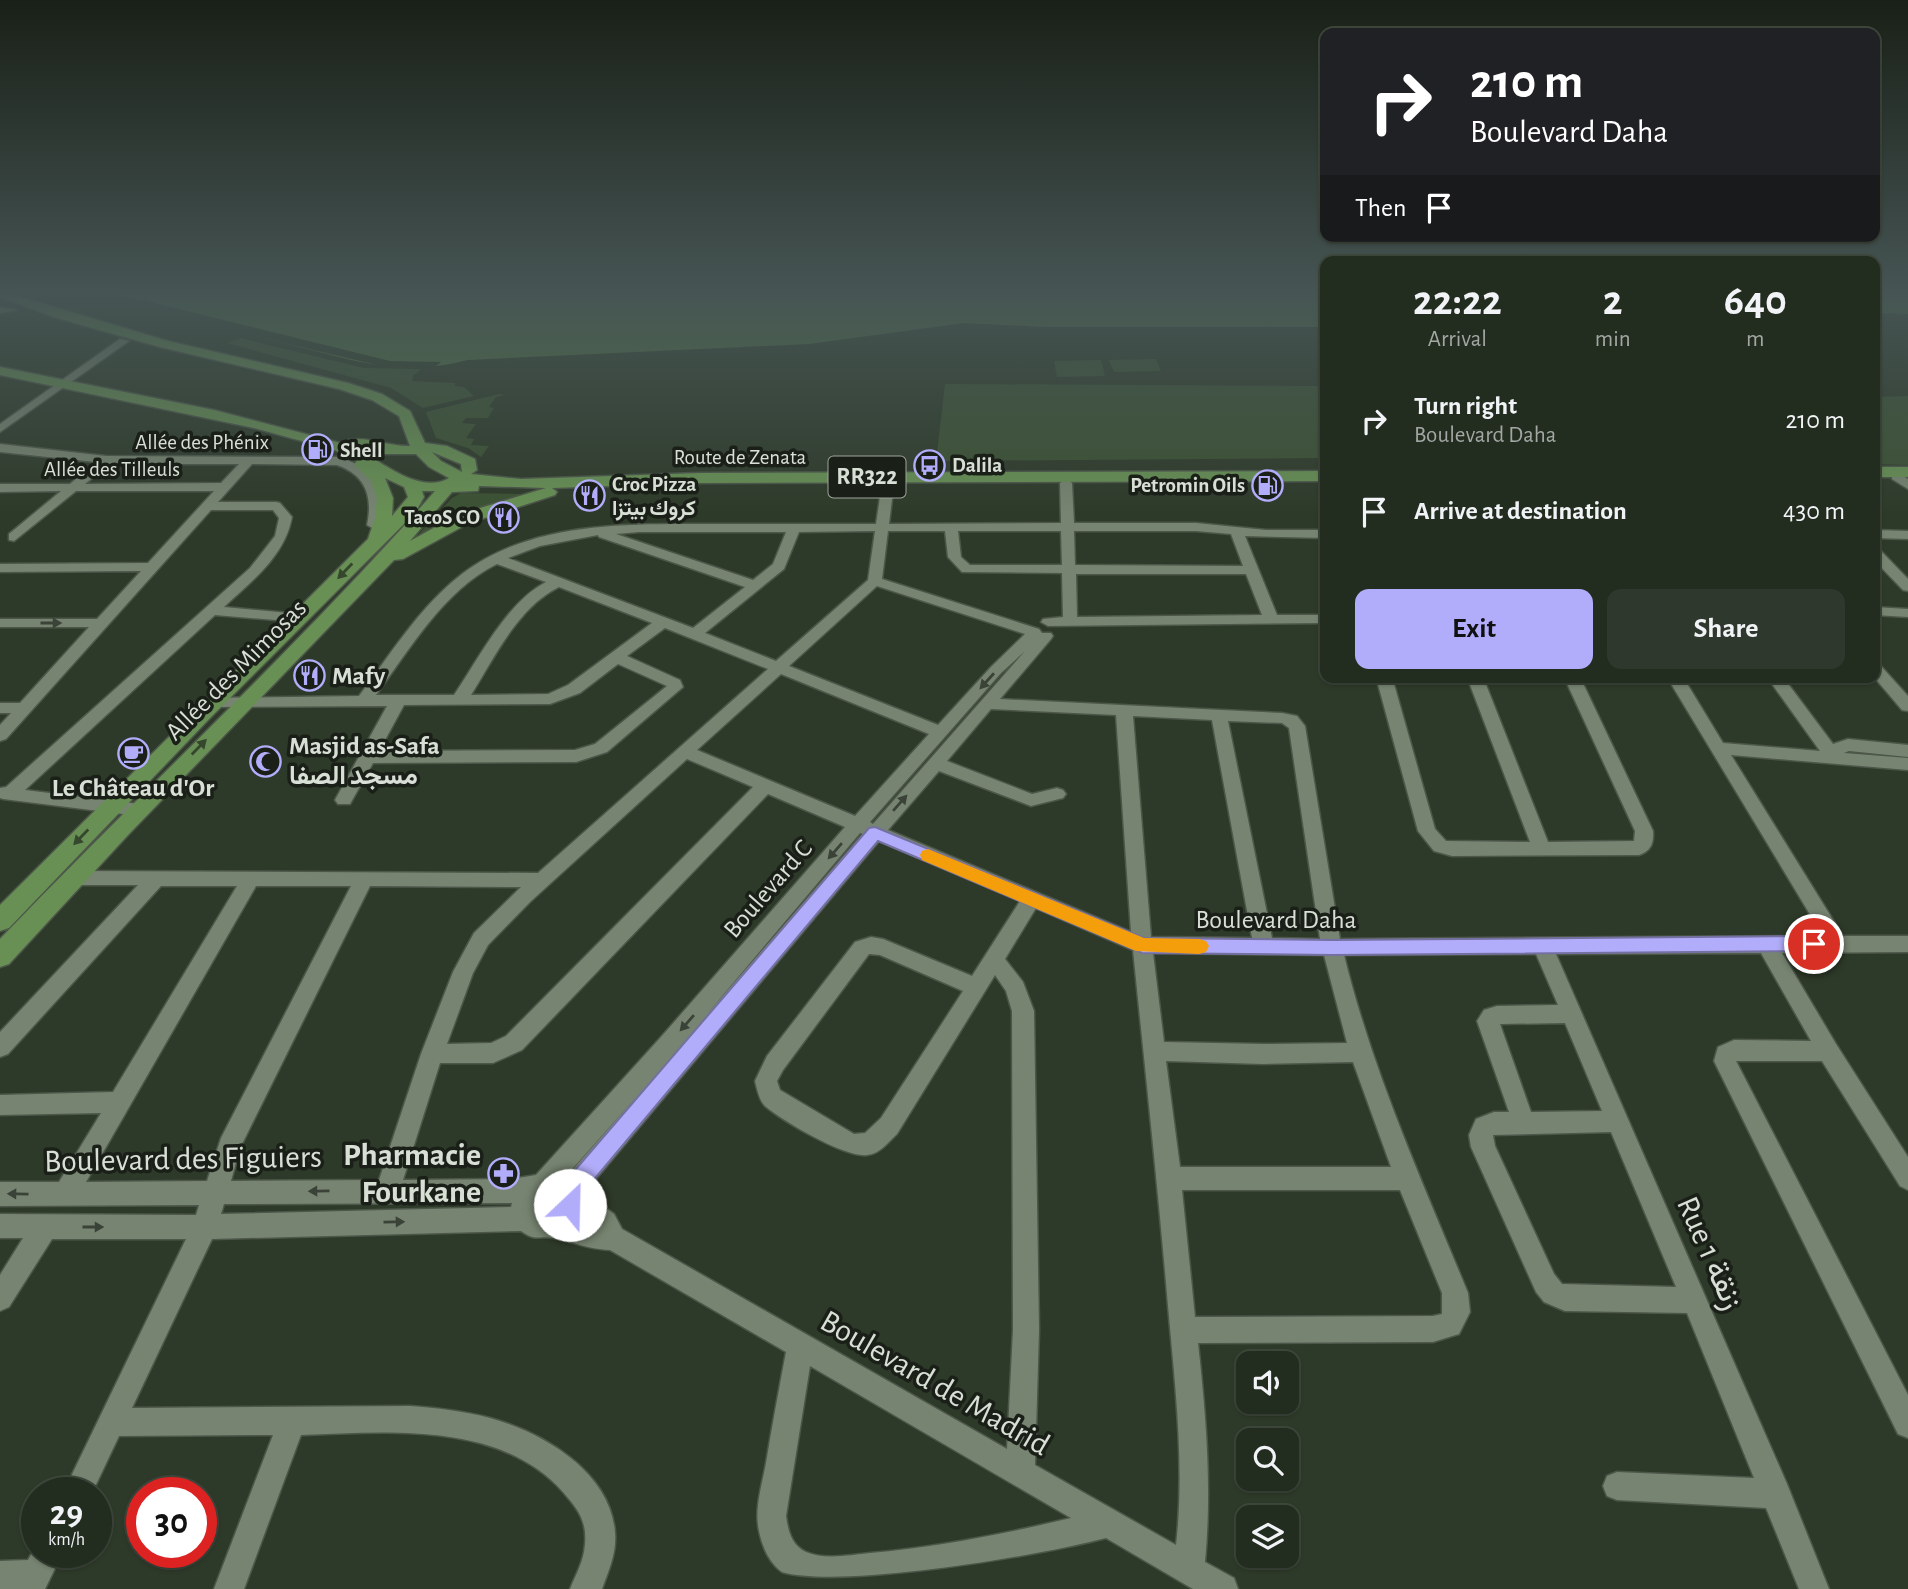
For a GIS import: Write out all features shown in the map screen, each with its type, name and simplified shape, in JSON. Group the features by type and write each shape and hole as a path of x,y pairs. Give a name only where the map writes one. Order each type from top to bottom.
{"main road":[{"path":"251,365 368,394 394,405 405,414 419,449"},
{"path":"287,365 367,386 395,395 408,403 417,414 419,449"},
{"name":"RR322","path":"0,371 380,449 419,449"},
{"name":"RR322","path":"286,431 345,448 411,484 455,479"},
{"path":"345,448 352,459 373,474 382,486 385,515 373,553"},
{"path":"385,469 390,459 419,449"},
{"name":"Route de Zenata","path":"419,449 455,479 563,488 689,484 1066,483 1320,476"},
{"path":"1880,462 1908,462"},
{"name":"Route de Zenata","path":"455,479 731,469 1320,466"},
{"path":"1880,473 1906,475"},
{"name":"Route de Zenata","path":"455,479 522,484 700,478 1320,476"},
{"name":"Allée des Mimosas","path":"0,920 300,618 455,479"},
{"name":"Allée des Mimosas","path":"0,956 244,702 413,505 416,493 411,484"},
{"path":"373,553 433,534 463,519 563,488"}],"street":[{"path":"0,429 90,365"},
{"name":"Allée des Phénix","path":"0,448 106,460 339,461 356,467 369,479 377,505 373,553"},
{"path":"15,537 106,460"},
{"path":"0,734 248,461"},
{"path":"1066,483 1070,621"},
{"path":"388,1190 432,1054 473,952 491,927 775,668 875,581 888,484"},
{"name":"Allée des Tilleuls","path":"0,488 225,487"},
{"path":"4,794 209,610 271,552 282,537 286,517 276,506 208,506"},
{"path":"363,701 446,596 474,572 495,558 539,541 594,531 639,528 1195,527 1320,534"},
{"path":"630,543 639,528"},
{"path":"951,528 953,558 967,569 1253,570"},
{"path":"695,634 774,571 782,560 794,529"},
{"path":"594,531 756,586"},
{"path":"1237,531 1272,621"},
{"path":"1880,534 1908,535"},
{"path":"495,558 940,732"},
{"path":"1880,558 1908,587"},
{"path":"0,568 152,567"},
{"path":"716,572 774,571"},
{"path":"875,581 991,619 1043,630 1320,628"},
{"path":"459,699 520,609 538,592 558,582"},
{"path":"209,610 300,618"},
{"path":"1880,611 1908,613"},
{"path":"1043,630 1070,621 1320,619"},
{"path":"215,702 556,698 574,689 618,658 663,622"},
{"path":"0,623 103,623"},
{"name":"Boulevard C","path":"540,1185 866,829 935,763 988,704 1043,630"},
{"name":"Boulevard C","path":"571,1194 866,829 940,732 996,670 1043,630"},
{"path":"368,757 576,756 594,752 675,687 674,683 618,658"},
{"path":"1880,674 1908,706"},
{"path":"1386,683 1427,831 1432,840 1440,846 1452,849 1639,848 1645,841 1644,831 1575,683"},
{"path":"1477,683 1542,849"},
{"path":"1679,683 1837,943"},
{"path":"1779,683 1833,758"},
{"path":"344,800 398,701"},
{"path":"988,704 1282,718 1297,726 1332,947 1361,1052 1407,1179 1455,1293 1457,1312 1450,1325 1433,1329 1184,1329"},
{"path":"0,708 24,708"},
{"path":"1124,710 1142,945 1184,1329 1195,1487 1189,1569"},
{"path":"1219,715 1264,947"},
{"path":"1833,758 1836,749 1848,745 1908,751"},
{"path":"1719,748 1908,764"},
{"name":"Boulevard Daha","path":"684,751 1142,945 1332,947 1908,944"},
{"path":"935,763 1031,800 1057,794"},
{"path":"432,1054 493,1053 514,1043 765,786"},
{"path":"4,794 139,810"},
{"path":"74,878 542,880"},
{"path":"0,1047 158,878"},
{"path":"65,1195 250,880"},
{"path":"86,1477 205,1227 221,1167 241,1121 364,880"},
{"path":"975,987 883,947 871,945 862,948 775,1063 766,1081 767,1091 779,1104 846,1142 854,1145 870,1144 889,1126 1031,900"},
{"path":"1767,945 1828,1051 1908,1178"},
{"name":"Rue 1 زنقة","path":"1543,946 1777,1494 1814,1589"},
{"path":"992,960 1012,977 1023,1011 1026,1330 1020,1472"},
{"path":"1523,1121 1488,1028 1488,1021 1491,1016 1497,1015 1571,1014"},
{"path":"1828,1051 1734,1050 1726,1054 1725,1061 1908,1424"},
{"path":"1154,1051 1263,1054 1361,1052"},
{"path":"0,1105 119,1102"},
{"path":"1617,1121 1494,1123 1483,1127 1481,1135 1489,1159 1545,1283 1553,1293 1565,1298 1695,1300"},
{"path":"1169,1178 1407,1179"},
{"path":"0,1226 205,1227 524,1219 536,1227 552,1225 566,1213 571,1194 561,1182 540,1185 523,1203 524,1219"},
{"name":"Boulevard des Figuiers","path":"0,1194 512,1191 540,1185"},
{"name":"Boulevard de Madrid","path":"571,1194 605,1223 613,1238"},
{"name":"Boulevard de Madrid","path":"552,1225 588,1237 613,1238 1223,1589"},
{"path":"0,1298 45,1227"},
{"path":"800,1346 771,1517 772,1531 782,1553 796,1563 816,1569 840,1570 917,1565 1022,1546 1108,1523"},
{"path":"113,1422 373,1418 432,1421 488,1432 531,1449 571,1478 594,1506 600,1523 601,1543 595,1568 585,1589"},
{"path":"229,1589 292,1421"},
{"path":"1617,1486 1777,1494"},
{"path":"0,1576 38,1572"}],"shaded area":[{"path":"308,365 421,369 413,376 412,381 455,383 455,386 464,387 474,396 423,408 391,388"},
{"path":"383,365 441,365 437,366 410,368"},
{"path":"1055,365 1102,365 1105,376 1057,377"},
{"path":"1111,365 1159,365 1161,371 1114,372"},
{"path":"945,384 1320,386 1320,458 936,461"},
{"path":"499,394 505,395 496,397 489,407 494,408 488,418 466,418 462,423 476,424 466,438 474,439 471,445 489,446 481,457 468,448 436,438 426,412"},
{"path":"1908,396 1908,465 1880,464 1880,397"},
{"path":"461,493 529,494 418,535 452,498"}],"pier":[{"path":"378,365 437,365 432,369"}],"slow traffic":[{"path":"928,855 1142,945 1199,946"}],"place":[{"name":"Shell","path":"317,450"},
{"name":"Dalila","path":"929,465"},
{"name":"Petromin Oils","path":"1268,485"},
{"name":"Croc Pizza كروك بيتزا","path":"589,496"},
{"name":"TacoS CO","path":"503,517"},
{"name":"Mafy","path":"309,676"},
{"name":"Le Château d'Or","path":"133,753"},
{"name":"Masjid as-Safa مسجد الصفا","path":"266,761"},
{"name":"Pharmacie Fourkane","path":"504,1173"}],"route":[{"path":"570,1205 570,1191 875,833 1142,945 1332,947 1814,944"}]}
